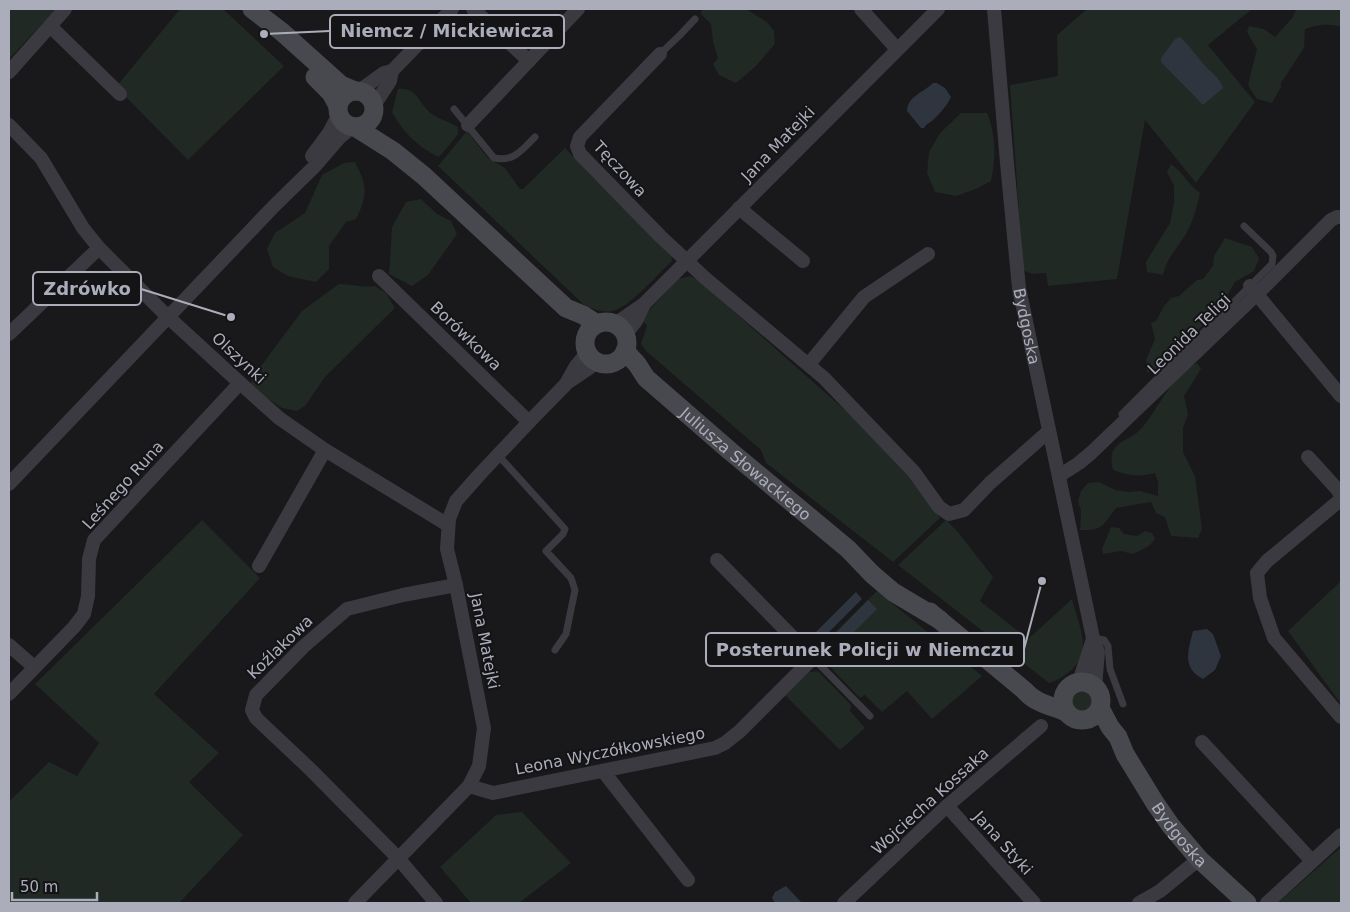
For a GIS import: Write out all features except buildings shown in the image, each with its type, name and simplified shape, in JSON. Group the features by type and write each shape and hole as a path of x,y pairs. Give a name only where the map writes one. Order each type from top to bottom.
{"street":[{"path":"9,72 66,9"},
{"path":"346,118 343,96 357,91 384,73 392,71 452,9"},
{"path":"473,9 529,61"},
{"path":"468,125 578,9"},
{"path":"861,9 897,49"},
{"name":"Jana Matejki","path":"355,903 469,786 479,766 484,728 456,585 447,549 449,519 456,502 567,383 576,366 636,321 644,304 686,260 938,9"},
{"name":"Bydgoska","path":"994,9 1019,288 1093,638 1080,687"},
{"name":"Juliusza Słowackiego","path":"255,12 282,32 341,85 357,91"},
{"name":"Juliusza Słowackiego","path":"255,12 331,93 346,118 393,151 424,176 566,308 583,315 628,373 646,378 848,549 888,573 940,620 1024,690 1030,698 1066,712"},
{"path":"50,26 120,94"},
{"name":"Tęczowa","path":"660,54 580,137 577,146 580,154 686,260"},
{"path":"346,118 364,125 368,122 390,81 392,71"},
{"path":"357,91 369,96 374,109"},
{"name":"Juliusza Słowackiego","path":"374,109 378,123 424,176"},
{"path":"9,484 274,206 329,133 346,118"},
{"name":"Olszynki","path":"9,125 41,158 83,228 98,248 168,317 240,383 279,418 325,450 448,525"},
{"path":"739,208 803,261"},
{"name":"Leonida Teligi","path":"1058,471 1079,463 1091,453 1254,290 1331,220 1337,217 1341,218"},
{"path":"9,334 98,248"},
{"path":"808,364 864,297 928,254"},
{"path":"686,260 808,364 914,472 939,507 949,514 964,510 990,483 1049,431"},
{"name":"Borówkowa","path":"378,276 529,422"},
{"path":"1254,290 1341,396"},
{"name":"Leśnego Runa","path":"9,694 74,627 84,614 88,596 89,559 94,540 240,383"},
{"path":"259,566 325,450"},
{"path":"1308,457 1337,489 1341,495 1339,501 1267,561 1257,573 1260,598 1274,638 1341,718"},
{"path":"717,560 813,658"},
{"name":"Koźlakowa","path":"398,858 311,770 256,718 252,710 256,695 304,647 347,609 403,595 456,585"},
{"path":"9,645 34,668"},
{"name":"Leona Wyczółkowskiego","path":"469,786 493,793 715,748 740,731 813,658"},
{"path":"1024,690 1049,693 1080,687 1101,697 1093,714 1077,720 1066,712 1063,699 1080,687"},
{"name":"Bydgoska","path":"1093,714 1126,754 1155,803 1199,859 1247,903"},
{"name":"Wojciecha Kossaka","path":"844,903 947,806 1041,726"},
{"path":"1202,742 1312,861"},
{"path":"604,770 688,880"},
{"name":"Jana Styki","path":"947,806 1034,903"},
{"path":"1267,903 1341,835"},
{"path":"398,858 436,903"},
{"path":"1139,903 1160,891 1199,859"}],"lane":[{"path":"660,54 694,19"},
{"path":"454,109 494,158 504,160 511,158 518,154 535,137"},
{"path":"1244,226 1273,256 1272,264 1254,290"},
{"path":"498,455 565,529 563,534 546,551 572,578 575,590 566,634 555,650"},
{"path":"1093,638 1104,640 1108,646 1110,669 1123,704"},
{"path":"813,658 870,716"}],"shaded area":[{"path":"9,9 56,9 9,59"},
{"path":"180,9 223,9 284,66 188,160 116,87"},
{"path":"702,9 746,9 767,22 774,31 775,44 755,67 736,83 719,75 713,64 718,58 713,42 711,24 701,14"},
{"path":"1087,9 1252,9 1208,45 1255,102 1196,183 1145,120 1117,279 1048,286 1046,273 1032,274 1023,270 1010,85 1058,76 1057,35"},
{"path":"1296,9 1341,9 1341,27 1323,25 1305,29 1304,48 1281,83 1281,87 1272,103 1257,99 1248,85 1257,49 1247,32 1249,26 1264,29 1275,37 1293,17"},
{"path":"1180,37 1218,78 1223,88 1203,105 1161,62 1161,58 1175,39"},
{"path":"933,83 937,83 945,88 951,97 938,116 924,128 921,128 907,111 908,106 913,98"},
{"path":"398,89 410,91 432,114 458,127 458,134 438,157 411,138 392,112"},
{"path":"961,113 987,113 992,129 994,147 991,181 956,196 935,192 927,173 929,152 940,133"},
{"path":"467,131 487,157 505,168 520,189 523,189 565,148 596,181 618,197 671,253 672,261 644,289 620,308 613,311 601,311 583,304 438,166"},
{"path":"355,162 364,184 363,203 356,219 346,222 329,246 329,269 316,282 288,276 273,267 267,249 275,233 305,213 322,175 344,163"},
{"path":"1171,164 1200,193 1191,224 1170,258 1163,275 1147,272 1146,262 1170,223 1174,202 1174,186 1167,172"},
{"path":"421,199 437,214 451,221 457,234 428,275 412,286 389,274 392,227 406,202"},
{"path":"1225,238 1252,247 1259,258 1254,271 1235,282 1221,306 1178,351 1153,372 1147,372 1146,360 1155,339 1151,323 1156,321 1171,298 1179,296 1197,280 1203,279 1213,266 1214,256"},
{"path":"690,276 698,280 855,419 911,475 940,518 893,562 766,463 761,450 646,351 641,344 647,326 641,319 678,279"},
{"path":"339,284 375,286 386,293 395,308 325,377 305,406 297,411 282,408 249,386 255,374 302,311"},
{"path":"1197,363 1201,369 1184,396 1188,414 1183,428 1183,452 1195,476 1202,529 1198,538 1171,536 1165,517 1156,513 1151,502 1116,508 1102,526 1094,529 1080,530 1081,511 1078,501 1081,491 1088,483 1099,482 1115,490 1140,491 1158,496 1158,482 1155,473 1134,475 1113,470 1112,453 1118,445 1140,430 1173,383 1188,368"},
{"path":"202,520 260,578 154,694 219,753 189,782 243,835 179,903 9,903 9,802 49,762 77,776 99,743 35,684"},
{"path":"946,520 958,532 993,577 980,601 1028,639 1072,599 1081,630 1083,649 1076,666 1060,679 1049,683 898,565"},
{"path":"1111,527 1119,528 1124,534 1137,536 1145,531 1152,533 1155,539 1149,546 1133,554 1121,551 1103,554 1102,549"},
{"path":"1341,581 1341,704 1288,631"},
{"path":"877,591 982,676 932,719 907,691 882,712 865,695 860,698 811,647 822,645"},
{"path":"856,592 862,599 823,638 816,632"},
{"path":"868,600 877,609 841,645 832,637"},
{"path":"1207,629 1213,634 1221,656 1215,670 1203,679 1192,670 1189,664 1188,652 1193,631"},
{"path":"818,671 851,705 850,711 865,728 840,750 785,695 809,672"},
{"path":"1082,691 1089,694 1092,701 1089,708 1082,711 1075,708 1072,701 1075,694"},
{"path":"522,812 571,863 519,903 471,903 440,867 496,815"},
{"path":"1341,847 1341,903 1278,903"},
{"path":"786,886 802,903 775,903 772,898 775,892"}],"place":[{"name":"Niemcz / Mickiewicza","path":"264,34"},
{"name":"Zdrówko","path":"231,317"},
{"name":"Posterunek Policji w Niemczu","path":"1042,581"}]}
